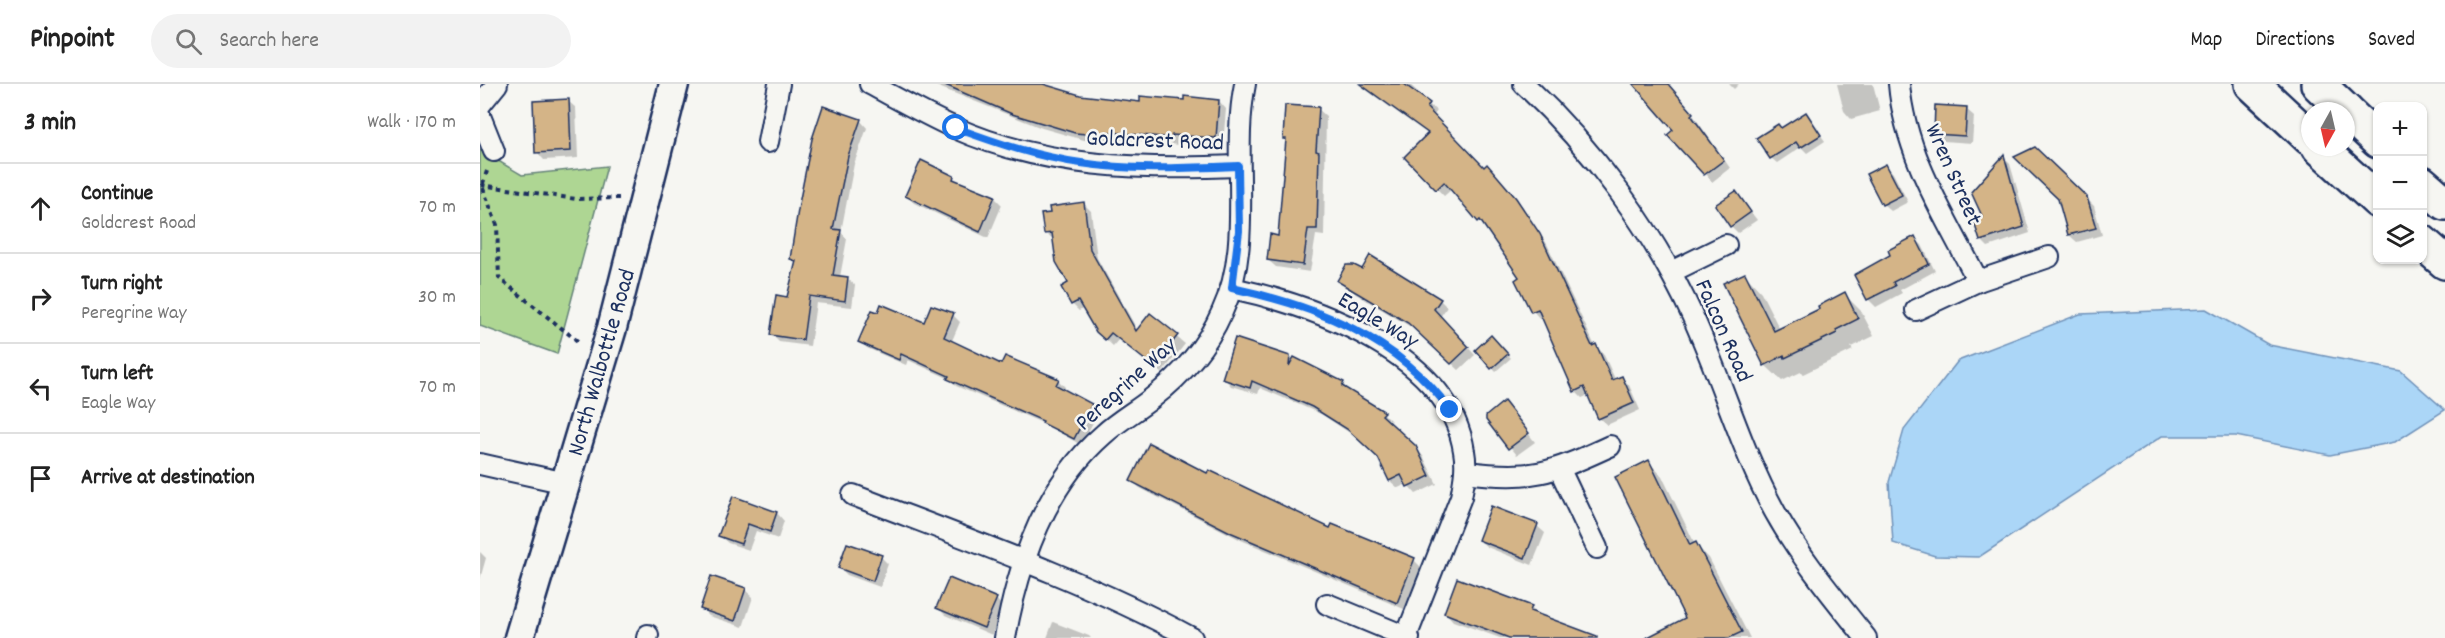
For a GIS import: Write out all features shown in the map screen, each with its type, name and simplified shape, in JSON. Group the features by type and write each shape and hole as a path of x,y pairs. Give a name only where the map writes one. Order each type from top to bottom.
{"highway":[{"path":"2252,84 2301,130"},
{"path":"2318,84 2337,102"},
{"path":"2355,119 2373,136"},
{"path":"2329,156 2373,196"},
{"path":"2427,187 2445,203"},
{"path":"2427,246 2445,262"}],"street":[{"path":"480,105 497,84"},
{"name":"North Walbottle Road","path":"519,638 602,361 674,84"},
{"path":"768,142 779,84"},
{"name":"Goldcrest Road","path":"870,84 956,128 1036,154 1080,163 1122,168 1238,166"},
{"name":"Peregrine Way","path":"1005,638 1025,561 1041,520 1067,472 1105,432 1152,399 1192,360 1222,313 1232,288 1239,231 1238,132 1245,84"},
{"name":"Falcon Road","path":"1524,84 1594,160 1630,208 1671,272 1715,367 1763,489 1796,545 1866,638"},
{"name":"Wren Street","path":"1899,84 1901,106 1913,151 1978,281"},
{"path":"480,116 494,151"},
{"path":"1671,272 1726,245"},
{"path":"1916,310 1978,281 2049,257"},
{"name":"Eagle Way","path":"1232,288 1297,304 1332,318 1371,338 1410,365 1437,392 1450,410 1460,431 1466,472"},
{"path":"1327,604 1408,637 1453,522 1466,472 1522,476 1560,470 1610,446"},
{"path":"480,464 566,483"},
{"path":"1560,470 1598,548"},
{"path":"853,495 1025,561 1124,604 1192,638"}],"path":[{"path":"494,151 481,185 496,225 499,278 602,361"},
{"path":"481,185 576,199 645,200"}],"green space":[{"path":"480,150 522,175 607,166 557,354 480,326"}],"water":[{"path":"2206,309 2269,345 2401,371 2445,410 2395,442 2330,455 2236,436 2162,436 1979,557 1935,556 1893,543 1889,482 1904,430 1958,361 2080,314"}],"building":[{"path":"943,84 1043,84 1080,95 1140,102 1140,96 1184,100 1184,96 1219,100 1216,138 1172,135 1172,138 1109,132 1109,136 1075,133 1012,114"},
{"path":"1360,84 1404,84 1430,103 1427,108 1484,167 1487,164 1516,198 1540,234 1592,346 1596,344 1612,380 1622,376 1634,403 1598,419 1584,387 1574,392 1538,309 1531,312 1515,280 1519,277 1480,220 1478,222 1444,182 1436,190 1404,157 1428,133"},
{"path":"1633,84 1668,84 1693,113 1691,115 1724,160 1704,175 1667,135 1673,130"},
{"path":"569,99 571,151 535,153 533,101"},
{"path":"1285,105 1319,107 1316,151 1319,152 1317,229 1308,229 1303,265 1267,260 1270,234 1278,236 1286,139 1283,139"},
{"path":"1935,105 1967,107 1965,136 1934,134"},
{"path":"823,106 861,119 848,156 833,229 841,230 833,275 848,277 845,301 809,296 803,340 770,335 776,295 787,297 796,261 790,259 799,204 812,139"},
{"path":"1806,112 1821,135 1800,148 1796,142 1770,159 1756,138 1778,124 1781,128"},
{"path":"2035,147 2087,197 2096,228 2068,235 2058,199 2014,157"},
{"path":"2004,155 2024,227 1980,241 1973,219 1982,216 1971,192"},
{"path":"921,160 954,176 953,179 995,196 980,232 905,196"},
{"path":"1886,164 1902,195 1882,205 1866,174"},
{"path":"1736,191 1751,212 1730,227 1715,205"},
{"path":"1084,202 1090,249 1136,331 1150,313 1178,335 1155,364 1156,369 1111,333 1105,340 1096,332 1078,301 1071,305 1061,287 1068,283 1056,262 1052,233 1044,234 1041,214 1050,213 1049,207"},
{"path":"1915,236 1929,264 1893,282 1895,286 1867,300 1854,275 1890,255 1888,250"},
{"path":"1370,255 1441,299 1434,309 1469,347 1451,364 1408,323 1337,281 1346,265 1354,265 1362,269"},
{"path":"1745,273 1774,331 1819,309 1818,306 1845,292 1858,319 1836,330 1837,333 1764,366 1723,283"},
{"path":"881,304 924,322 931,305 954,313 944,337 1001,364 1005,356 1059,379 1056,385 1092,404 1074,439 1042,423 1043,421 947,379 949,376 901,354 899,360 858,342 872,310 878,312"},
{"path":"1491,335 1508,354 1491,369 1475,350"},
{"path":"1235,338 1290,356 1289,366 1294,357 1344,382 1342,386 1385,412 1382,415 1416,446 1430,476 1407,487 1401,475 1389,481 1378,458 1347,429 1312,407 1252,381 1250,388 1222,379"},
{"path":"1504,401 1529,433 1508,449 1486,420 1486,416"},
{"path":"1149,443 1207,473 1209,470 1330,528 1332,524 1415,558 1397,603 1232,533 1130,481"},
{"path":"1649,460 1690,545 1696,542 1742,632 1729,638 1646,638 1685,618 1615,477"},
{"path":"733,496 777,512 770,532 748,524 741,544 718,536"},
{"path":"1491,506 1538,524 1525,558 1478,540"},
{"path":"847,543 882,555 873,581 838,568"},
{"path":"711,576 746,588 735,621 700,609"},
{"path":"949,578 997,598 984,628 936,608"},
{"path":"1457,578 1532,606 1530,611 1597,636 1597,638 1509,638 1444,613"}],"route":[{"path":"956,128 1036,154 1080,163 1122,168 1238,166 1239,231 1232,288 1297,304 1332,318 1371,338 1417,371 1450,410"}]}
